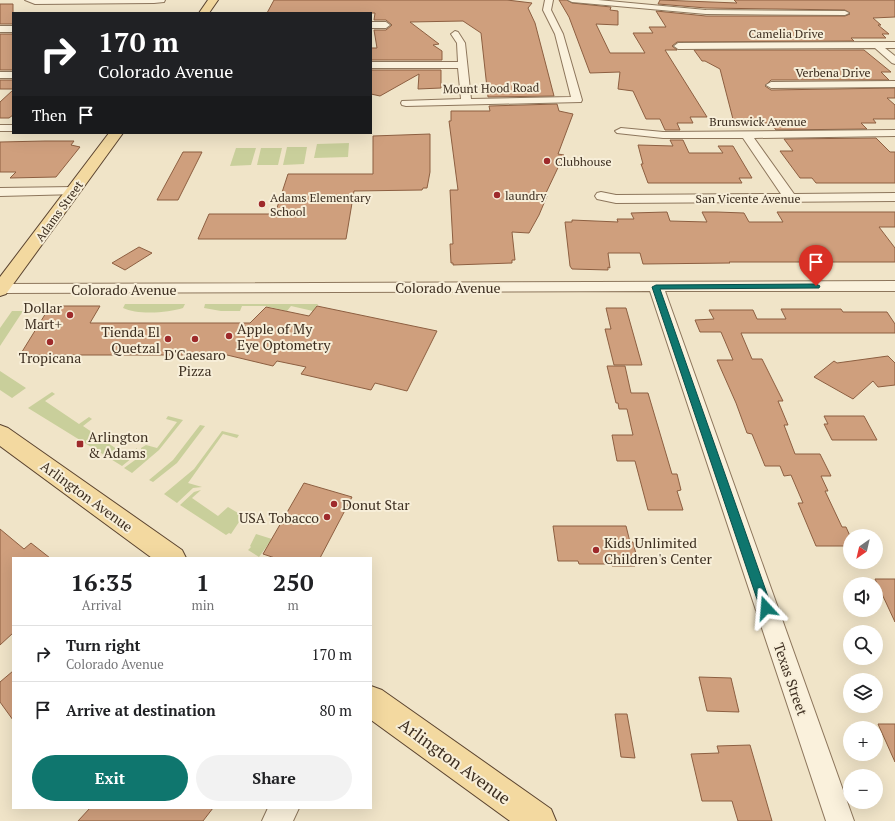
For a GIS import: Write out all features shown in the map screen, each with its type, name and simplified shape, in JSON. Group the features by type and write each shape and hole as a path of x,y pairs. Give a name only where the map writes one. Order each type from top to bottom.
{"main road":[{"path":"205,12 213,0"},
{"name":"Adams Street","path":"1,293 115,134"},
{"name":"Arlington Avenue","path":"0,434 172,557"},
{"name":"Arlington Avenue","path":"372,702 539,821"}],"street":[{"path":"29,0 35,2 161,0"},
{"name":"Mount Hood Road","path":"406,103 577,100 559,34 547,10 549,0"},
{"path":"572,0 636,3 706,12 845,13 832,4"},
{"path":"372,25 386,25"},
{"path":"0,29 12,28"},
{"path":"456,34 461,43 466,101"},
{"path":"877,45 895,61"},
{"name":"Camelia Drive","path":"678,46 895,45"},
{"path":"372,65 462,65"},
{"path":"0,75 12,75"},
{"name":"Verbena Drive","path":"771,85 895,84"},
{"path":"0,128 12,128"},
{"name":"Brunswick Avenue","path":"621,131 663,134 895,133"},
{"path":"747,134 790,198"},
{"path":"0,192 74,191"},
{"name":"San Vicente Avenue","path":"601,196 616,199 895,198"},
{"name":"Colorado Avenue","path":"1,293 895,286"},
{"name":"Texas Street","path":"656,287 840,821"},
{"path":"276,821 285,809"}],"green space":[{"path":"349,143 348,157 314,158 317,144"},
{"path":"287,147 307,147 304,164 283,165"},
{"path":"236,148 256,148 251,165 230,166"},
{"path":"261,148 282,148 278,165 257,165"},
{"path":"125,304 185,304 183,308 177,310 161,312 136,312 123,308"},
{"path":"205,304 318,304 313,311 291,306 287,311 265,306 242,306 240,311 221,311 204,308"},
{"path":"12,311 23,311 0,346 0,328"},
{"path":"0,371 26,388 12,398 0,390"},
{"path":"52,392 55,394 45,401 79,424 89,417 92,419 83,426 127,456 137,448 137,454 122,466 28,408"},
{"path":"168,416 183,420 159,450 132,473 124,468 142,455 141,448 146,445 157,448 177,422 166,419"},
{"path":"200,425 205,426 177,463 153,482 149,480 173,460"},
{"path":"222,431 239,435 237,438 223,434 188,483 202,487 193,488 177,503 164,494 194,469"},
{"path":"201,490 192,498 218,516 228,507 243,516 231,534 229,533 226,535 180,505 194,492"},
{"path":"256,534 272,539 259,557 248,550 251,547 250,546"}],"building":[{"path":"274,0 507,0 532,3 528,8 535,23 554,96 488,97 481,33 463,21 410,22 439,44 433,45 442,51 442,60 372,60 372,48 377,48 374,30 386,30 392,25 386,20 374,20 375,13 268,12"},
{"path":"559,0 567,0 572,3 611,7 610,10 618,11 618,25 596,24 610,53 645,53 633,33 653,33 649,27 666,27 656,11 706,16 845,16 850,14 845,10 706,8 658,4 660,0 737,3 734,0 895,0 895,17 873,18 881,25 878,25 889,34 882,34 886,38 851,38 854,41 677,42 672,46 677,50 665,50 707,117 690,117 693,123 677,123 680,130 665,130 660,119 646,119 633,91 618,89 620,72 590,73 569,17"},
{"path":"0,4 13,4 12,24 0,24"},
{"path":"0,34 12,34 12,70 0,70"},
{"path":"694,50 864,50 891,72 881,72 889,80 771,80 765,86 771,90 895,88 895,98 887,98 895,105 895,119 873,119 876,123 861,123 867,129 776,130 771,123 734,123 720,69 705,61 702,61"},
{"path":"372,70 441,70 441,88 418,89 419,74 380,96 372,94"},
{"path":"0,80 12,80 12,89 0,89"},
{"path":"12,91 12,116 9,118 0,118 0,102"},
{"path":"557,104 559,111 573,114 558,154 564,155 545,195 547,196 539,215 529,233 512,232 515,260 512,260 512,263 453,265 453,263 451,263 450,244 453,244 450,190 458,190 449,121 451,121 451,111 490,111 489,106"},
{"path":"430,134 430,172 427,188 423,188 422,190 354,191 346,239 198,239 209,214 275,214 288,174 373,174 373,136"},
{"path":"876,138 890,152 895,152 895,183 816,183 812,178 800,178 780,151 793,151 784,139"},
{"path":"670,140 683,140 689,153 723,153 718,146 733,146 752,178 739,178 742,183 648,183 641,164 643,164 638,145 673,146"},
{"path":"74,141 71,145 80,147 56,177 10,178 16,172 0,172 0,142"},
{"path":"183,152 202,152 178,200 157,200"},
{"path":"667,212 670,221 707,222 702,212 717,212 744,213 749,222 783,222 777,212 895,212 895,227 879,227 895,248 895,262 729,262 730,263 643,264 640,253 608,253 610,268 608,267 608,270 572,269 570,266 565,222 572,222 572,220 618,222 617,219 634,219 631,213"},
{"path":"139,247 152,253 125,270 112,263"},
{"path":"57,306 100,306 90,323 250,323 266,307 309,316 317,306 437,331 407,391 375,383 371,390 301,374 306,367 277,361 273,366 227,355 20,355 49,308 56,308"},
{"path":"606,308 626,308 642,365 614,365 605,329 611,329"},
{"path":"781,309 841,309 843,312 887,312 895,324 895,333 741,333 752,359 762,359 783,401 778,401 788,425 784,425 795,454 820,454 831,476 821,476 828,491 825,491 842,527 846,527 847,529 843,529 843,546 816,546 798,503 803,503 791,475 784,476 780,466 765,466 752,434 747,433 736,403 717,360 733,360 721,332 700,332 695,320 714,319 709,310 753,310 757,319 786,319"},
{"path":"888,356 895,363 895,385 878,387 873,381 853,399 814,377 834,361 837,363"},
{"path":"607,366 625,366 631,393 648,393 672,474 677,474 681,490 677,491 683,510 648,510 635,461 617,461 612,435 633,435 627,409 619,409 618,403 616,403"},
{"path":"824,416 864,416 877,440 832,440 824,424 828,424"},
{"path":"304,483 352,497 321,557 272,557 263,554"},
{"name":"Kids Unlimited Children's Center","path":"553,526 626,526 630,542 633,542 637,558 634,558 635,566 579,564 578,561 558,561"},
{"path":"0,529 24,549 31,543 49,557 12,557 12,634 0,645"},
{"path":"883,579 895,579 895,622 883,596"},
{"path":"12,672 12,719 0,702 0,682"},
{"path":"699,677 731,678 739,712 707,711"},
{"path":"615,714 627,714 635,758 621,757"},
{"path":"883,724 895,724 895,762 883,735"},
{"path":"750,745 772,821 738,821 732,801 702,801 691,754 719,753 717,746"},
{"path":"89,809 212,809 203,821 78,821"}],"place":[{"name":"Clubhouse","path":"547,161"},
{"name":"laundry","path":"497,195"},
{"name":"Adams Elementary School","path":"262,204"},
{"name":"Dollar Mart+","path":"70,315"},
{"name":"Apple of My Eye Optometry","path":"229,336"},
{"name":"Tienda El Quetzal","path":"168,339"},
{"name":"D'Caesaro Pizza","path":"195,339"},
{"name":"Tropicana","path":"50,342"},
{"name":"Arlington & Adams","path":"80,444"},
{"name":"Donut Star","path":"334,504"},
{"name":"USA Tobacco","path":"327,517"},
{"name":"Kids Unlimited Children's Center","path":"596,550"}],"route":[{"path":"766,608 656,287 816,286"}]}
